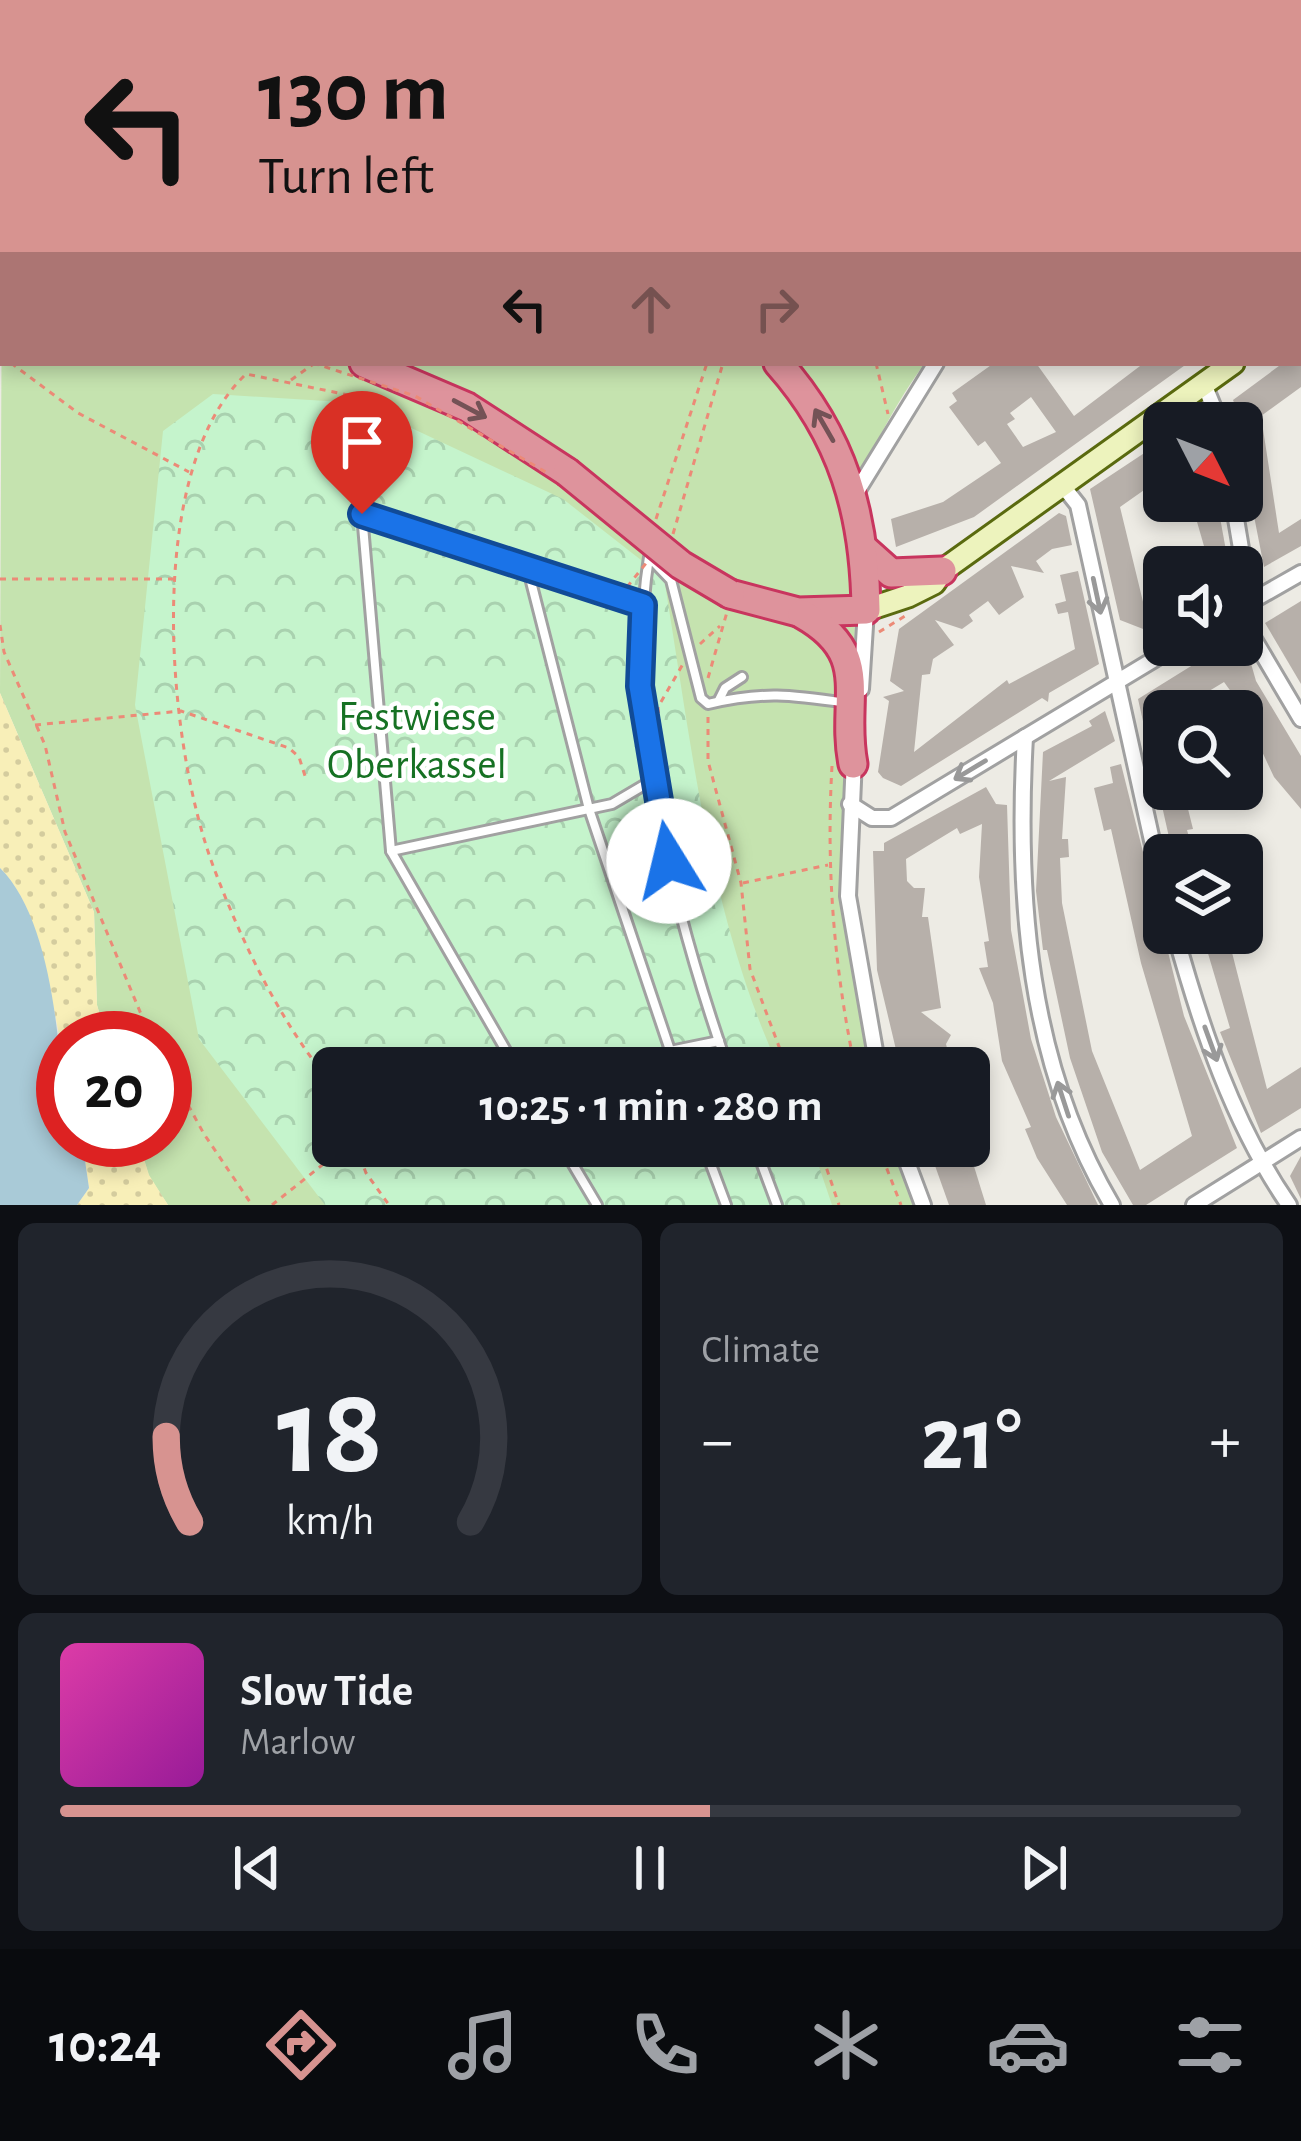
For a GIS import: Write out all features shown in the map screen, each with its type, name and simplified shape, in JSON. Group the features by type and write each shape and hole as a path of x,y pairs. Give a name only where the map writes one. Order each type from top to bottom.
{"highway":[{"path":"372,366 420,385 513,434 730,599 798,613 866,610 854,496 826,425 780,366"},
{"path":"863,548 891,574 942,571"},
{"path":"798,613 830,632 843,648 855,704 848,736 854,764"}],"street":[{"path":"854,496 863,489 934,366"},
{"path":"855,704 866,610 934,583 942,571 1229,366"},
{"path":"1204,384 1211,402"},
{"path":"1063,486 1078,505 1150,834"},
{"path":"1263,594 1301,573"},
{"path":"1263,655 1301,719"},
{"path":"850,804 872,818 891,818 1143,666"},
{"path":"1025,737 1020,891 1034,978 1058,1089 1112,1205"},
{"path":"854,764 848,896 874,1047"},
{"path":"1182,954 1210,1045 1260,1164 1288,1205"},
{"path":"1194,1205 1301,1138"},
{"path":"909,1167 923,1205"}],"lane":[{"path":"365,401 353,448 392,851 503,1047"},
{"path":"362,514 643,605"},
{"path":"721,1047 669,861 640,686 649,557 663,568 701,698 713,703 750,691 791,692 855,704"},
{"path":"527,566 589,809 669,1047"},
{"path":"713,703 742,676"},
{"path":"392,851 589,809 632,796 656,778"},
{"path":"690,1047 719,1041"},
{"path":"574,1167 597,1205"},
{"path":"712,1167 726,1205"},
{"path":"763,1167 777,1205"}],"path":[{"path":"15,366 78,413 190,474"},
{"path":"244,366 246,374"},
{"path":"289,380 310,366"},
{"path":"246,374 289,380 365,401 387,394 472,432 560,484 460,418 396,389 323,366"},
{"path":"656,524 706,366"},
{"path":"663,568 722,366"},
{"path":"878,366 894,429"},
{"path":"246,374 206,427 176,537 181,710 213,868 271,993 312,1054"},
{"path":"627,587 652,556"},
{"path":"0,578 176,579"},
{"path":"730,599 707,683 713,703 712,781 741,883 754,986 779,1047"},
{"path":"0,625 4,652 45,745 65,832 139,1011"},
{"path":"653,764 663,744 658,707 689,654 722,625"},
{"path":"33,725 181,710 289,748 299,757 305,779"},
{"path":"741,883 829,864"},
{"path":"192,1113 252,1205"},
{"path":"272,1205 320,1167"},
{"path":"364,1167 389,1205"},
{"path":"826,1167 839,1205"},
{"path":"886,1167 901,1205"}],"green space":[{"path":"1,366 923,366 873,448 847,513 855,611 846,896 850,952 869,1047 312,1047 312,1167 908,1167 923,1205 168,1205 146,1167 192,1167 192,1011 99,1011 94,912 0,693"},
{"name":"Festwiese Oberkassel","path":"213,394 358,403 563,499 664,578 719,889 735,950 770,1047 312,1047 312,1167 819,1167 832,1205 325,1205 199,1039 135,705 163,431"}],"sand":[{"path":"0,693 94,912 99,1011 55,1011 35,930 15,887 0,868"},
{"path":"86,1167 146,1167 168,1205 77,1205 89,1188"}],"water":[{"path":"0,868 33,923 54,1011 36,1011 36,1167 86,1167 89,1188 77,1205 0,1205"}],"building":[{"path":"990,366 1038,366 1074,416 1140,366 1184,366 974,517 896,547 891,519 943,502 1001,463 985,441 978,446 949,407 957,401 952,393","holes":["1031,397 1056,432 1023,447 1007,424 1015,419 1010,413"]},
{"path":"1279,366 1301,366 1301,387 1263,415 1263,402 1234,402"},
{"path":"1263,429 1279,533 1301,519 1301,546 1264,567 1255,522 1263,522"},
{"path":"1143,454 1143,491 1120,507 1143,602 1143,629 1120,620 1090,489"},
{"path":"1059,513 1066,516 1072,545 1052,549 1036,561 1044,573 1011,566 1024,597 999,615 988,601 969,615 973,621 962,629 935,620 954,645 933,659 930,674 922,675 914,752 1007,680 1009,684 1075,649 1068,612 1058,614 1055,604 1066,601 1060,575 1078,571 1099,664 1049,693 1048,702 1042,698 901,786 883,778 878,772 889,701 883,697 904,691 890,681 899,629"},
{"path":"1197,522 1221,522 1225,546 1204,546"},
{"path":"1301,601 1301,684 1265,623"},
{"path":"1191,666 1252,666 1261,690 1230,690 1224,682 1211,690 1152,690"},
{"path":"1263,693 1301,756 1301,809 1274,777 1263,754"},
{"path":"1105,711 1115,741 1049,781 1066,777 1062,839 1068,839 1069,857 1060,858 1062,903 1092,1051 1140,1170 1192,1136 1141,963 1111,829 1104,831 1094,788 1113,783 1110,767 1121,764 1143,852 1143,954 1168,954 1184,1016 1237,1148 1146,1205 1133,1205 1102,1152 1070,1058 1047,950 1043,950 1036,891 1043,752 1092,726 1089,721"},
{"path":"986,787 996,804 1007,805 1011,930 1031,1039 1056,1117 1098,1205 1067,1205 1037,1158 1025,1129 1031,1127 1002,1061 993,1003 979,968 988,967 984,942 989,941 979,877 982,824 960,834 957,828 906,859 907,881 914,888 925,888 922,917 928,917 941,1008 921,1012 951,1035 947,1047 895,1047 877,970 873,851 884,851 884,843"},
{"path":"1163,810 1188,810 1193,829 1188,834 1168,834"},
{"path":"1208,954 1232,954 1267,1089 1301,1067 1301,1108 1261,1133 1220,1032 1230,1028"},
{"path":"1301,1156 1301,1199 1290,1176"},
{"path":"935,1167 974,1167 986,1205 949,1205"}],"route":[{"path":"362,514 643,605 640,686 669,861"}]}
